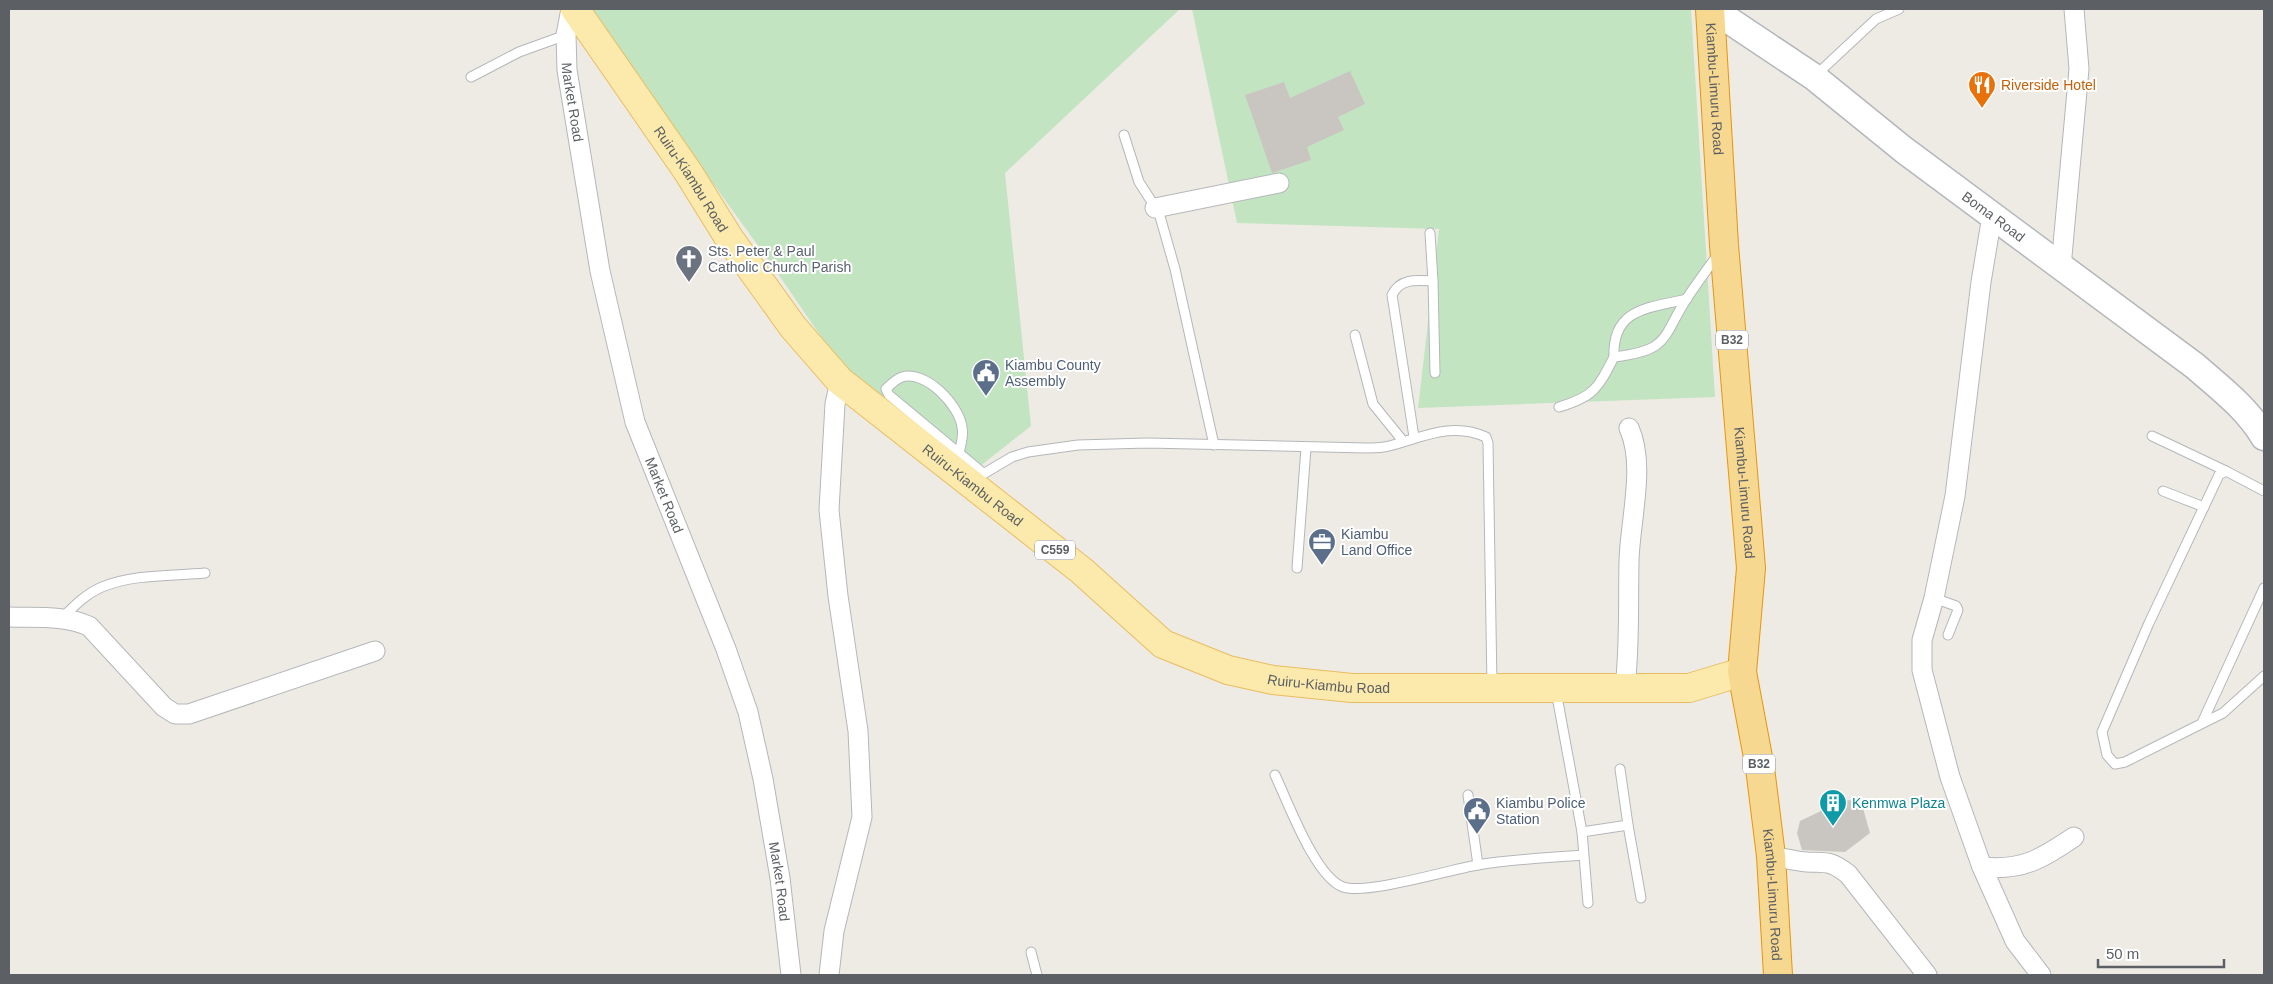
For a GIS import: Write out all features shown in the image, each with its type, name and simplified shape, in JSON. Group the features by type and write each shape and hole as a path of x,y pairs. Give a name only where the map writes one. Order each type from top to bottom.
{"highway":[{"name":"Kiambu-Limuru Road","path":"1711,9 1724,245 1751,568 1742,672 1760,768 1771,856 1778,975"}],"main road":[{"name":"Ruiru-Kiambu Road","path":"573,9 688,172 735,246 793,327 840,381 976,478 1163,644 1228,670 1273,680 1352,688 1492,686 1689,688 1742,672"},
{"name":"Boma Road","path":"1711,9 1814,77 1904,150 2195,366 2261,425"}],"street":[{"name":"Market Road","path":"573,9 566,35 567,70 600,271 635,422 726,649 748,712 764,778 791,975"},
{"path":"2061,267 2079,68 2074,9"},
{"path":"1155,208 1280,183"},
{"path":"1992,216 1981,282 1955,496 1934,598 1922,640 1922,670 1950,777 1982,868 2015,941 2041,975"},
{"path":"829,975 834,932 862,817 858,732 838,596 829,510 833,421 840,381"},
{"path":"1625,687 1629,654 1629,558 1636,468 1635,440 1629,428"},
{"path":"9,618 62,618 76,620 89,626 164,707 175,714 189,714 375,651"},
{"path":"1982,868 2004,869 2026,865 2074,836"},
{"path":"1771,856 1809,862 1823,861 1844,870 1927,975"}],"lane":[{"path":"1814,77 1884,12 1899,9"},
{"path":"471,77 519,52 566,35"},
{"path":"1124,135 1140,182 1155,208 1175,269 1214,445"},
{"path":"1430,233 1435,373"},
{"path":"1614,357 1647,351 1662,342 1672,328 1686,299 1724,245"},
{"path":"1414,437 1392,295 1404,282 1413,280 1433,281"},
{"path":"1559,406 1587,397 1603,378 1614,357 1617,329 1626,318 1636,311 1686,299"},
{"path":"1355,335 1373,404 1403,441"},
{"path":"959,453 963,434 962,424 956,410 936,387 926,381 903,377 886,389 888,395 959,453 976,478 1012,457 1078,445 1147,443 1306,448 1388,447 1439,430 1456,430 1480,434 1486,437 1488,443 1492,686"},
{"path":"2152,436 2264,491"},
{"path":"1297,568 1306,448"},
{"path":"2226,471 2219,475 2149,623 2102,732 2107,756 2115,764 2125,762 2202,724 2223,712 2264,676"},
{"path":"2163,491 2204,507"},
{"path":"62,618 76,604 101,587 128,579 205,573"},
{"path":"2202,724 2264,588"},
{"path":"1934,598 1956,606 1958,610 1948,635"},
{"path":"1556,688 1582,832 1582,854 1588,903"},
{"path":"1620,769 1641,898"},
{"path":"1276,775 1309,849 1328,875 1342,887 1363,889 1478,865 1582,854"},
{"path":"1468,795 1478,865"},
{"path":"1582,832 1628,825"},
{"path":"1031,952 1037,975"}],"green space":[{"path":"587,9 1180,9 1005,173 1031,426 970,474 839,363 772,265"},
{"path":"1192,9 1691,9 1715,397 1418,408 1439,229 1237,223"}],"building":[{"path":"1350,71 1365,104 1338,117 1344,130 1307,147 1311,160 1272,173 1245,95 1284,82 1290,98"},
{"name":"Kenmwa Plaza","path":"1860,798 1870,833 1845,852 1802,850 1797,833 1800,821 1840,802"}],"place":[{"name":"Riverside Hotel","path":"1982,109"},
{"name":"Sts. Peter & Paul Catholic Church Parish","path":"689,283"},
{"name":"Kiambu County Assembly","path":"986,397"},
{"name":"Kiambu Land Office","path":"1322,566"},
{"name":"Kenmwa Plaza","path":"1833,827"},
{"name":"Kiambu Police Station","path":"1477,835"}]}
